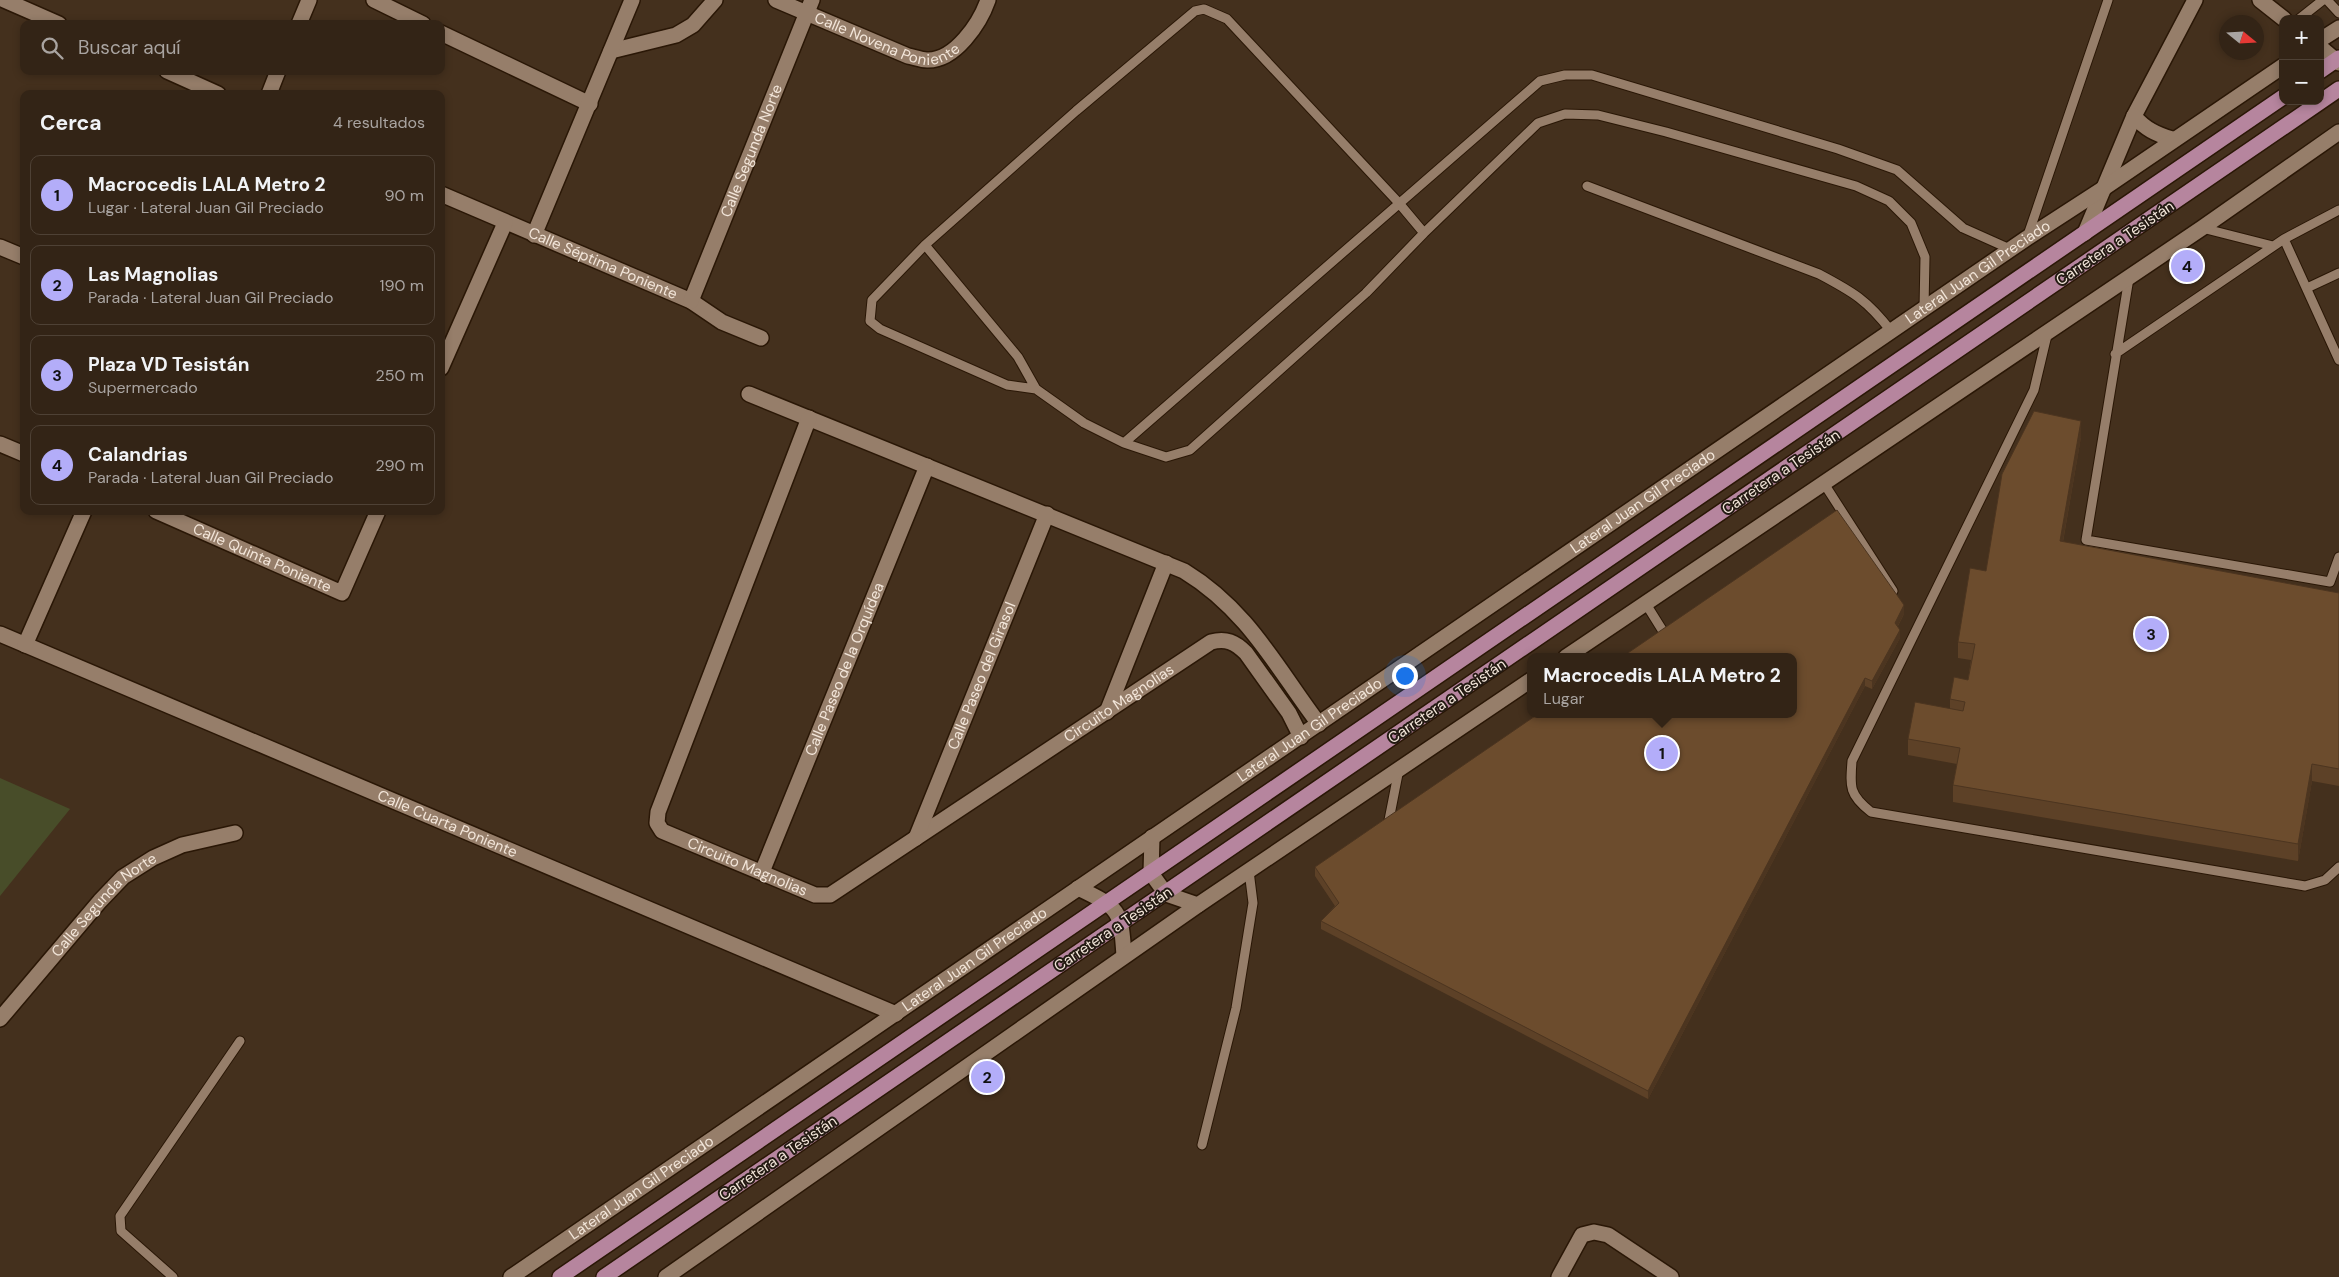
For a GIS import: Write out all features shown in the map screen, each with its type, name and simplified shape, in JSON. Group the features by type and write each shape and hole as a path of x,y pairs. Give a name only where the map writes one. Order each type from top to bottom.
{"main road":[{"path":"2324,69 2338,60"},
{"name":"Carretera a Tesistán","path":"604,1277 2339,89"},
{"name":"Carretera a Tesistán","path":"560,1277 2279,100"}],"street":[{"path":"4,0 50,20"},
{"path":"301,20 309,0"},
{"path":"374,0 415,20"},
{"path":"534,235 632,0"},
{"path":"611,51 676,35 693,26 715,0"},
{"name":"Calle Novena Poniente","path":"776,0 809,7 908,56 928,60 950,53 967,38 988,0"},
{"path":"2085,233 2134,116 2195,0"},
{"path":"2260,0 2279,15"},
{"name":"Calle Segunda Norte","path":"691,301 809,7"},
{"path":"2324,37 2339,28"},
{"path":"445,34 590,104"},
{"path":"2324,50 2338,60"},
{"name":"Lateral Juan Gil Preciado","path":"510,1277 1301,737 2026,238 2104,188 2172,139 2279,69"},
{"path":"176,75 209,90"},
{"path":"271,90 276,75"},
{"path":"2134,116 2153,133 2172,139"},
{"path":"1572,653 2129,275 2336,137"},
{"name":"Calle Séptima Poniente","path":"445,196 691,301 722,322 762,338"},
{"path":"445,359 505,223"},
{"path":"0,248 20,256"},
{"path":"749,394 1166,563 1203,583 1251,627 1319,724"},
{"name":"Circuito Magnolias","path":"809,418 658,812 657,823 662,831 815,895 830,894 1212,642 1230,641 1246,653 1289,713 1301,737"},
{"path":"0,444 20,452"},
{"name":"Calle Paseo de la Orquídea","path":"762,872 927,466"},
{"name":"Calle Paseo del Girasol","path":"916,838 1046,514"},
{"path":"25,645 82,515"},
{"name":"Calle Quinta Poniente","path":"165,515 342,593 376,515"},
{"path":"1107,712 1166,563"},
{"name":"Calle Cuarta Poniente","path":"0,634 896,1014"},
{"path":"666,1277 1124,956 1527,683"},
{"name":"Calle Segunda Norte","path":"0,1019 100,901 123,877 153,858 182,845 235,833"},
{"path":"1152,837 1151,873 1166,894 1198,905"},
{"path":"1078,888 1108,902 1122,923 1124,956"},
{"path":"1559,1277 1582,1235 1594,1232 1608,1235 1671,1277"}],"lane":[{"path":"2026,238 2108,0"},
{"path":"2304,15 2323,0"},
{"path":"2327,0 2339,13"},
{"path":"1036,389 1007,385 880,329 870,321 872,300 925,245 1090,99 1195,11 1204,9 1227,19 1398,202 1424,233"},
{"path":"1124,443 1398,202 1540,81 1565,75 1592,76 1838,149 1897,170 1963,228 2010,249"},
{"path":"925,245 1018,357 1036,389 1084,423 1124,443 1166,457 1190,450 1366,293 1424,233 1538,123 1565,114 1598,115 1856,186 1889,201 1911,222 1925,257 1924,308"},
{"path":"1587,186 1819,274 1861,298 1874,308 1891,331"},
{"path":"2115,354 2273,246 2339,210"},
{"path":"2202,228 2273,246"},
{"path":"2284,239 2339,360"},
{"path":"2307,288 2339,273"},
{"path":"2129,275 2086,540 2330,582 2339,557"},
{"path":"2048,331 2034,390 1852,761 1851,784 1857,801 1871,812 2305,886 2325,880 2339,867"},
{"path":"1824,482 1894,593"},
{"path":"1646,604 1677,653"},
{"path":"1386,836 1400,767"},
{"path":"1202,1144 1236,1008 1253,903 1249,870"},
{"path":"173,1277 121,1231 120,1216 240,1041"}],"green space":[{"path":"0,778 70,809 0,896"}],"building":[{"path":"2034,411 2081,421 2060,541 2339,593 2339,769 2312,764 2298,844 1953,785 1960,748 1908,739 1915,702 1963,711 1965,702 1950,699 1954,677 1968,680 1975,644 1958,642 1970,568 1986,571 2002,474"},
{"path":"1837,510 1904,605 1895,623 1900,630 1872,681 1865,678 1648,1091 1321,921 1339,903 1315,867 1532,718 1797,718 1797,653 1628,653"}],"place":[{"name":"Calandrias","path":"2187,266"},
{"name":"Plaza VD Tesistán","path":"2151,634"},
{"name":"Macrocedis LALA Metro 2","path":"1662,753"},
{"name":"Las Magnolias","path":"987,1077"}]}
